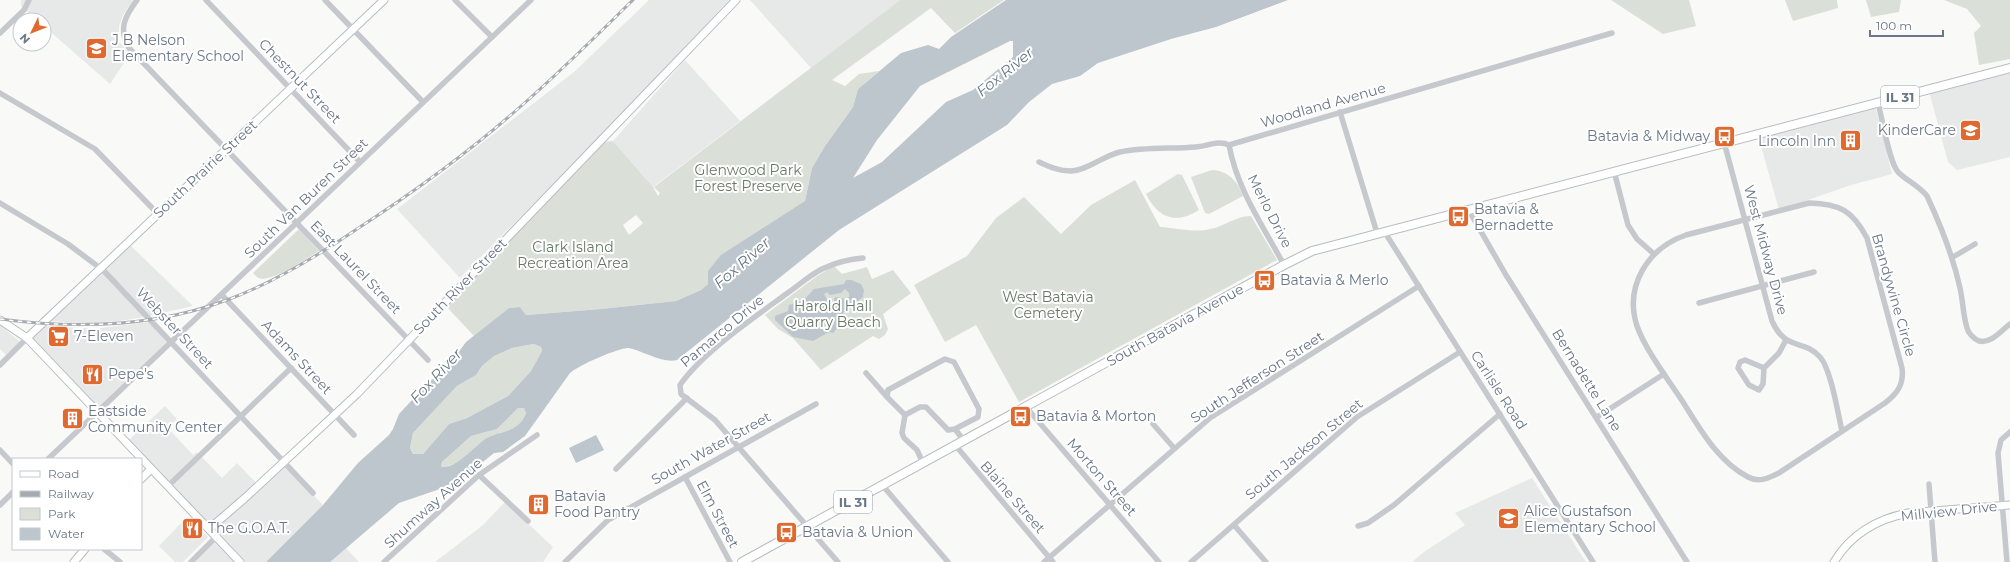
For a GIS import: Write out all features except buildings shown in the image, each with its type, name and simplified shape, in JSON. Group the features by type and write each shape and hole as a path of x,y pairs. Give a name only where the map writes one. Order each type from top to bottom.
{"main road":[{"name":"South Prairie Street","path":"27,338 157,213 384,0"},
{"name":"South River Street","path":"209,529 335,414 736,0"},
{"name":"South Batavia Avenue","path":"742,562 1026,408 1284,264 1312,251 2010,68"},
{"path":"0,320 27,338 141,458"},
{"path":"142,459 240,562"},
{"path":"142,478 151,469"},
{"name":"Millview Drive","path":"1834,562 1846,546 1871,526 1892,516 1931,511 2010,505"},
{"path":"74,562 84,550"}],"street":[{"path":"0,33 24,10 29,0"},
{"name":"East Laurel Street","path":"137,0 128,12 122,28 125,41 129,48 428,360"},
{"name":"Chestnut Street","path":"206,0 360,162"},
{"path":"325,0 423,102"},
{"path":"455,0 492,37"},
{"name":"South Van Buren Street","path":"49,458 531,0"},
{"name":"Woodland Avenue","path":"1039,162 1060,171 1073,171 1107,156 1121,152 1156,147 1198,147 1222,143 1229,145 1612,33"},
{"path":"0,94 95,149 157,213"},
{"path":"1878,103 1897,170 1921,188 1953,257 1967,328 1975,338 1980,341 1991,339 2010,324"},
{"name":"Carlisle Road","path":"1340,112 1381,232 1419,286 1593,562"},
{"name":"West Midway Drive","path":"1724,142 1772,321 1780,336 1786,340"},
{"name":"Merlo Drive","path":"1229,145 1239,179 1250,205 1284,264"},
{"path":"1614,171 1628,225 1637,239 1654,254"},
{"name":"Brandywine Circle","path":"1809,203 1830,204 1840,208 1861,226 1867,238 1902,368 1903,378 1900,389 1894,396 1779,473 1768,478 1754,479 1736,468 1713,447 1664,374 1638,327 1633,306 1637,281 1642,270 1654,254 1677,238 1745,219 1809,203"},
{"name":"Webster Street","path":"0,204 68,244 100,268 313,493"},
{"name":"Bernadette Lane","path":"1468,209 1506,275 1597,417 1687,562"},
{"path":"1953,257 1975,244"},
{"name":"Pamarco Drive","path":"687,398 681,394 680,385 687,375 708,355 763,311 820,270 850,259 862,258"},
{"path":"1699,303 1814,272"},
{"name":"South Jefferson Street","path":"1044,562 1051,560 1110,505 1210,418 1419,286"},
{"name":"Adams Street","path":"222,295 354,435"},
{"path":"0,364 27,338"},
{"path":"1764,368 1745,360 1740,362 1738,368 1752,388 1759,390 1763,384 1764,368 1779,352 1786,340 1812,350 1823,361 1828,371 1842,431"},
{"name":"South Jackson Street","path":"1191,562 1357,417 1460,352"},
{"path":"887,397 888,390 946,359 954,362 980,413 978,417 955,429 948,430 926,407 920,407 905,416 902,433 904,438 917,450 924,463"},
{"path":"168,486 291,368"},
{"path":"866,373 905,416"},
{"path":"1597,417 1664,374"},
{"path":"616,469 687,398 715,420 739,446 838,562"},
{"name":"South Water Street","path":"568,561 604,522 684,476 816,404"},
{"name":"Morton Street","path":"1026,408 1159,562"},
{"path":"1358,526 1368,523 1394,505 1500,414"},
{"path":"1153,424 1174,448"},
{"path":"955,429 964,441"},
{"path":"2007,562 1999,446 2001,440 2010,432"},
{"name":"Shumway Avenue","path":"384,562 479,475 537,435"},
{"name":"Blaine Street","path":"956,446 1051,560"},
{"path":"0,450 12,463"},
{"path":"479,475 528,520"},
{"name":"Elm Street","path":"684,476 730,562"},
{"path":"1929,484 1935,562"},
{"path":"882,486 948,562"},
{"path":"0,505 12,493"},
{"path":"1234,525 1266,562"},
{"path":"192,562 216,537"},
{"path":"105,550 120,562"}],"shaded area":[{"name":"J B Nelson Elementary School","path":"21,0 133,0 123,15 119,26 119,42 130,54 110,84 52,33 52,12 28,12 21,6"},
{"path":"649,0 729,0 617,119 460,278 397,209 574,72"},
{"path":"750,0 900,0 811,68"},
{"path":"685,60 740,121 653,187 613,141"},
{"path":"2010,71 2010,157 1957,170 1948,162 1929,91"},
{"path":"1875,105 1892,174 1851,185 1779,210 1759,139"},
{"path":"128,243 193,306 149,316 103,267"},
{"path":"101,271 145,317 119,321 81,323 49,321"},
{"path":"149,322 168,341 98,408 30,338 43,326 101,328"},
{"path":"0,325 20,342 6,355 0,349"},
{"path":"165,406 177,419 168,428 193,455 197,452 222,478 237,463 261,488 285,466 323,505 266,562 245,562 128,441"},
{"name":"Alice Gustafson Elementary School","path":"1532,478 1586,562 1412,562 1424,552 1465,525 1455,513"},
{"path":"505,502 553,547 543,562 435,562 483,525"},
{"path":"187,517 208,537 183,562 175,562 159,546"},
{"path":"214,542 234,562 195,562"},
{"path":"346,548 359,562 330,562"}],"green space":[{"path":"900,0 1004,0 955,33 931,8 832,80 845,86 859,74 879,71 858,89 853,107 825,146 812,168 805,201 708,271 708,284 701,290 676,301 601,309 526,315 520,307 509,308 474,336 446,306 603,142 613,141 653,187 658,196 660,193 654,187","holes":["636,215 643,223 629,235 623,225"]},
{"path":"1611,0 1689,0 1696,26 1663,34"},
{"path":"1785,0 1837,0 1838,8 1793,21"},
{"path":"1866,0 1901,0 1899,12 1871,17"},
{"path":"1944,0 2010,0 2010,59 1979,65 1974,33 1981,26 1967,9"},
{"path":"1212,170 1223,172 1232,178 1243,196 1209,214 1205,213 1191,177"},
{"path":"1178,174 1182,175 1199,210 1182,217 1168,217 1156,209 1146,194"},
{"name":"West Batavia Cemetery","path":"1135,180 1160,227 1204,230 1215,228 1241,217 1251,216 1277,260 1019,402 976,325 945,342 914,285 967,256 996,218 1024,197 1061,234 1091,205"},
{"path":"299,229 319,251 278,275 263,279 256,276 253,273"},
{"name":"Harold Hall Quarry Beach","path":"834,266 842,274 867,267 872,279 893,270 911,293 883,314 888,329 885,335 879,339 873,336 821,370 793,338 778,329 765,315 817,276"},
{"path":"534,344 541,347 542,351 531,371 508,396 467,418 449,424 423,454 413,454 410,448 413,433 457,386 476,375 482,366 494,356 512,348"},
{"path":"518,408 524,408 526,413 517,426 486,438 457,462 445,467 441,466 442,462 471,436 497,429"}],"water":[{"name":"Fox River","path":"1006,0 1288,0 1216,27 1171,39 1098,63 1080,76 1052,84 1029,102 1007,125 839,230 677,360 672,361 660,359 629,348 624,348 589,362 570,373 525,436 503,452 494,453 463,478 437,490 399,503 330,562 266,562 323,505 358,463 389,435 399,414 426,385 449,365 466,342 509,308 520,307 526,315 601,309 676,301 701,290 708,284 708,271 721,255 805,201 812,168 825,146 853,107 858,89 901,53 928,45 939,49 951,37","holes":["1010,41 1013,41 1013,57 973,90 946,102 882,162 853,178 877,140 920,86","534,344 541,347 542,351 531,371 508,396 467,418 449,424 423,454 413,454 410,448 413,433 457,386 476,375 482,366 494,356 512,348","518,408 524,408 526,413 522,421 517,426 508,431 492,435 485,439 458,462 446,467 441,466 442,462 471,436 497,429"]},
{"path":"846,280 851,280 861,284 864,290 863,297 843,313 845,319 833,333 829,332 813,341 793,337 775,320 775,316 788,311 789,305 804,300 814,289 844,284","holes":["845,289 849,293 849,297 846,299 836,297 834,299 834,304 830,305 824,294 827,292 830,295 841,293"]},
{"path":"596,435 604,450 576,463 569,448"}],"railway":[{"path":"0,319 86,325 143,321 200,309 261,286 310,259 342,239 399,201 461,156 535,94 633,0"}],"place":[{"name":"J B Nelson Elementary School","path":"97,48"},
{"name":"KinderCare","path":"1971,130"},
{"name":"Batavia & Midway","path":"1725,136"},
{"name":"Lincoln Inn","path":"1851,141"},
{"name":"Batavia & Bernadette","path":"1458,217"},
{"name":"Batavia & Merlo","path":"1264,280"},
{"name":"7-Eleven","path":"58,336"},
{"name":"Pepe's","path":"92,374"},
{"name":"Batavia & Morton","path":"1021,416"},
{"name":"Eastside Community Center","path":"72,419"},
{"name":"Batavia Food Pantry","path":"538,504"},
{"name":"Alice Gustafson Elementary School","path":"1509,519"},
{"name":"The G.O.A.T.","path":"193,528"},
{"name":"Batavia & Union","path":"787,532"}],"park label":[{"name":"Glenwood Park Forest Preserve","path":"748,178"},
{"name":"Clark Island Recreation Area","path":"573,256"}]}
